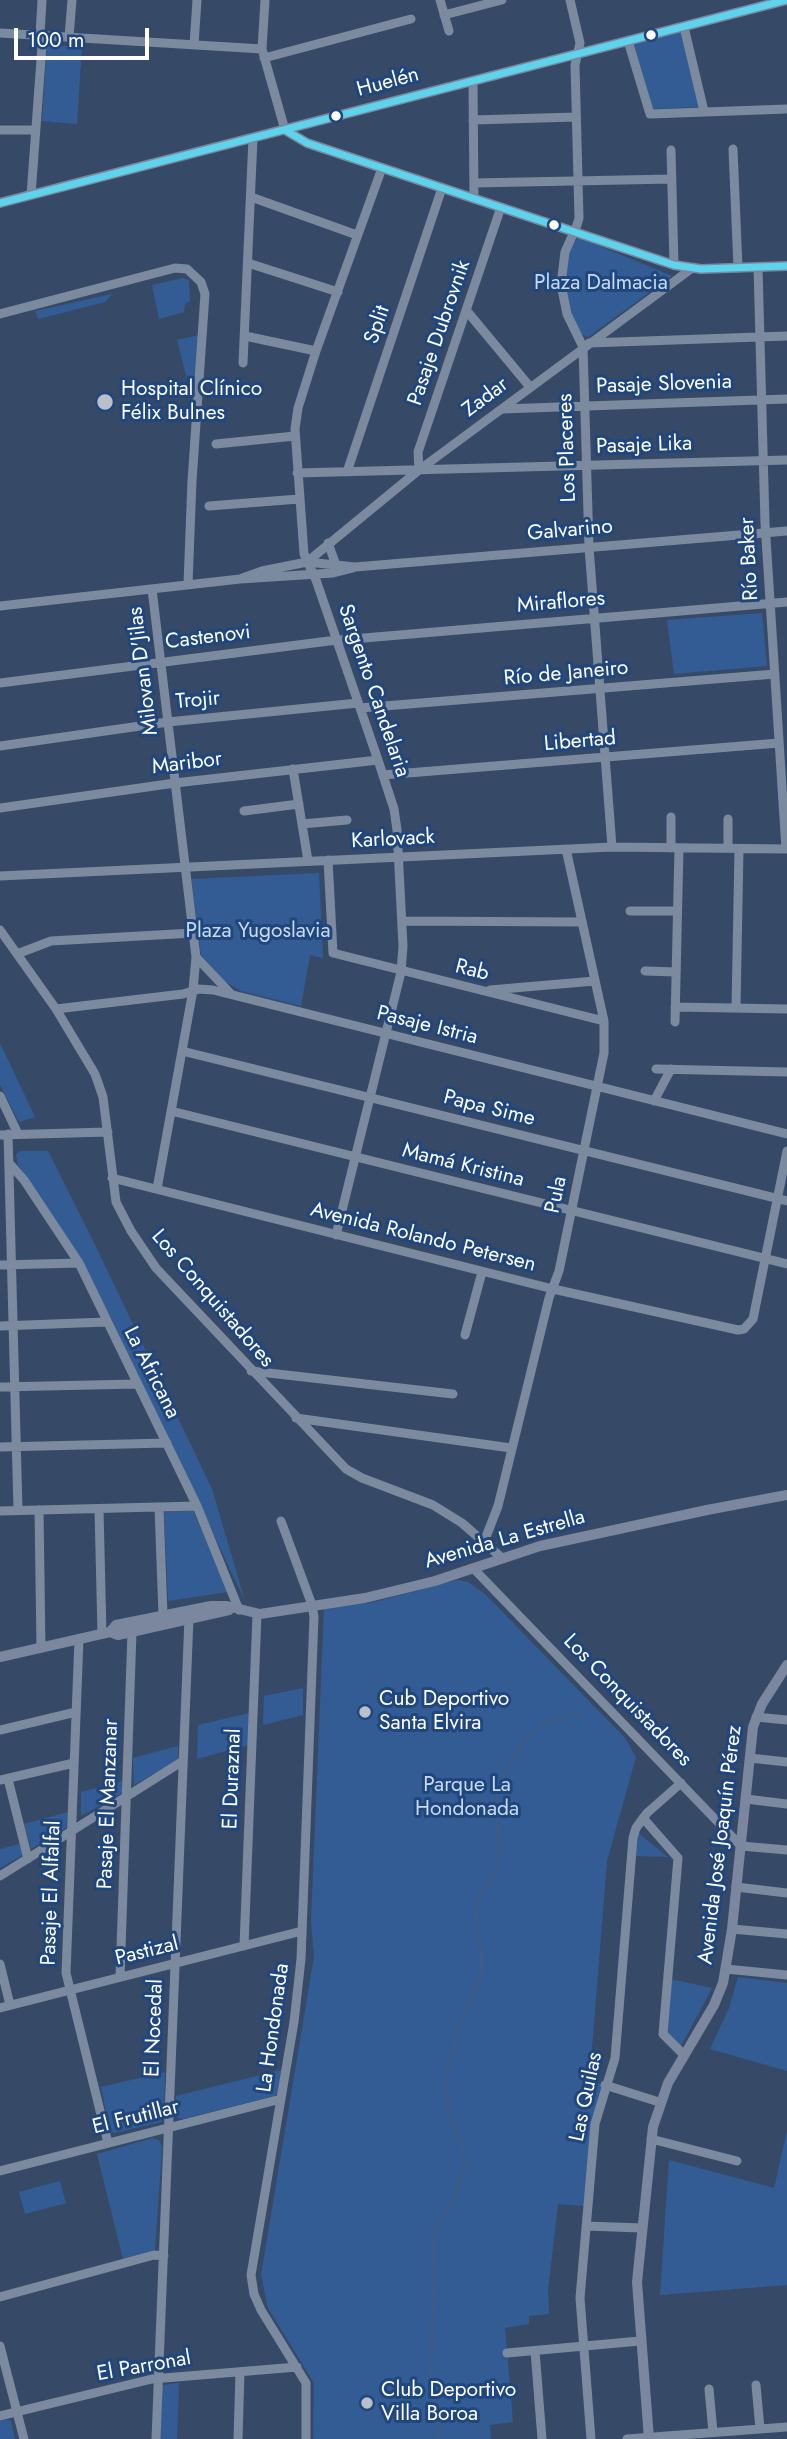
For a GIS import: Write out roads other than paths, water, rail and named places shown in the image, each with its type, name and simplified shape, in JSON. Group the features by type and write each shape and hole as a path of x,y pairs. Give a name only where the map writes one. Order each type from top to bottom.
{"main road":[{"name":"Huelén","path":"0,203 778,1"},
{"path":"304,142 303,131 307,124"},
{"path":"285,130 304,142 674,265 691,269 787,266"},
{"name":"Avenida La Estrella","path":"106,1633 116,1625 217,1606 257,1614 376,1595 435,1581 530,1548 787,1495"},
{"name":"Avenida La Estrella","path":"0,1657 106,1633 118,1635 236,1609"},
{"name":"Avenida José Joaquín Pérez","path":"649,2438 637,2282 651,2139 660,2102 714,2005 726,1969 756,1717 787,1665"}],"street":[{"path":"31,195 42,46 42,0"},
{"path":"69,37 72,0"},
{"path":"194,45 197,0"},
{"path":"265,0 263,53 285,130"},
{"path":"440,0 449,32"},
{"path":"444,15 502,0"},
{"name":"Los Placeres","path":"570,0 580,43 577,54 576,117 579,218 563,258 562,293 571,326 585,345 589,547 612,847"},
{"path":"0,33 194,45 263,53 411,19"},
{"path":"684,27 704,111"},
{"path":"628,41 650,114 787,109"},
{"path":"473,81 474,199"},
{"path":"473,120 576,117"},
{"path":"0,130 36,130"},
{"path":"243,363 253,138"},
{"path":"671,149 674,265"},
{"path":"733,149 738,268"},
{"name":"Sargento Candelaria","path":"336,1235 401,972 402,921 396,816 338,641 307,562 303,545 295,436 297,416 316,351 382,168"},
{"path":"474,183 672,179"},
{"name":"Split","path":"346,472 442,188"},
{"path":"251,197 357,235"},
{"name":"Pasaje Dubrovnik","path":"419,470 418,452 501,207"},
{"path":"248,263 338,292"},
{"name":"Río Baker","path":"758,267 766,533 786,849"},
{"path":"0,314 175,268 187,269 201,282 205,294 188,584"},
{"name":"Zadar","path":"307,562 419,470 691,269"},
{"path":"466,310 530,387"},
{"path":"245,336 316,351"},
{"path":"585,345 787,336"},
{"name":"Pasaje Slovenia","path":"500,409 787,399"},
{"path":"216,444 295,436"},
{"name":"Pasaje Lika","path":"298,473 787,460"},
{"path":"209,506 299,499"},
{"name":"Galvarino","path":"0,606 188,584 333,573 355,567 787,531"},
{"path":"328,543 336,565"},
{"path":"303,545 319,550"},
{"name":"Galvarino","path":"240,579 262,571 307,562 355,567"},
{"name":"Milovan D'Jilas","path":"152,589 196,957 193,990 156,1189"},
{"name":"Miraflores","path":"338,641 787,602"},
{"name":"Castenovi","path":"0,683 338,641"},
{"name":"Río de Janeiro","path":"359,706 775,674"},
{"name":"Trojir","path":"0,746 168,722 359,706"},
{"name":"Libertad","path":"383,775 779,743"},
{"name":"Maribor","path":"0,808 175,783 379,760"},
{"path":"293,769 309,861"},
{"path":"244,811 299,804"},
{"path":"671,817 677,912 675,1022"},
{"path":"728,819 728,848"},
{"path":"302,824 346,820"},
{"name":"Karlovack","path":"0,876 612,847 786,849"},
{"name":"Pula","path":"484,1542 498,1506 553,1289 604,1054 604,1021 566,849"},
{"path":"736,1008 739,849"},
{"name":"Rab","path":"328,860 333,953 604,1021"},
{"path":"630,911 677,912"},
{"path":"402,921 582,922"},
{"name":"Los Conquistadores","path":"0,930 55,1009 90,1064 101,1087 117,1202 125,1221 156,1268 345,1469 433,1505 462,1523 502,1558"},
{"path":"17,954 51,941 193,933"},
{"path":"196,957 232,995"},
{"path":"645,971 676,972"},
{"path":"481,991 595,981"},
{"name":"Pasaje Istria","path":"55,1009 184,994 205,989 787,1134"},
{"path":"676,1007 787,1009"},
{"name":"Papa Sime","path":"182,1051 782,1200"},
{"path":"656,1069 787,1072"},
{"path":"654,1101 671,1069"},
{"path":"0,1096 18,1134"},
{"name":"Mamá Kristina","path":"171,1111 787,1264"},
{"path":"18,1510 12,1265 5,1205 9,1163 4,1135 108,1132"},
{"path":"765,1259 782,1200 787,1151"},
{"name":"La Africana","path":"9,1163 30,1189 79,1263 197,1506 236,1609"},
{"name":"Avenida Rolando Petersen","path":"112,1178 482,1272 726,1329 744,1329 753,1319 765,1259"},
{"path":"0,1265 79,1263"},
{"path":"465,1335 482,1272"},
{"path":"0,1326 106,1322"},
{"path":"251,1371 453,1394"},
{"path":"0,1387 137,1384"},
{"path":"296,1418 511,1448"},
{"path":"0,1447 167,1443"},
{"path":"0,1511 197,1506"},
{"path":"159,1507 163,1615"},
{"path":"99,1508 106,1633"},
{"path":"39,1510 41,1648"},
{"name":"La Hondonada","path":"281,1521 314,1617 302,1931 298,1999 251,2275 254,2294 261,2310 297,2367 307,2390 306,2439"},
{"path":"486,1564 486,1582"},
{"name":"Los Conquistadores","path":"473,1568 741,1846"},
{"name":"El Duraznal","path":"244,1946 257,1614"},
{"name":"El Nocedal","path":"156,2439 189,1618"},
{"name":"Pasaje El Manzanar","path":"120,1977 132,1632"},
{"name":"Pasaje El Alfalfal","path":"79,1639 66,1973 108,2143"},
{"path":"0,1730 76,1712"},
{"path":"756,1717 787,1720"},
{"path":"750,1758 787,1762"},
{"path":"0,1876 183,1762"},
{"path":"28,1859 4,1779 74,1763"},
{"name":"Las Quilas","path":"591,2439 580,2298 595,2124 615,2058 633,1838 643,1818 681,1783"},
{"path":"746,1799 787,1804"},
{"path":"643,1818 678,1858 663,2034 684,2055"},
{"path":"741,1846 787,1850"},
{"path":"736,1887 787,1893"},
{"path":"732,1929 787,1934"},
{"name":"Pastizal","path":"5,2006 302,1931"},
{"path":"0,1964 5,2006"},
{"path":"726,1969 787,1975"},
{"path":"605,2085 660,2102"},
{"name":"El Frutillar","path":"0,2171 281,2099"},
{"path":"651,2139 737,2161"},
{"path":"586,2226 641,2228"},
{"path":"0,2297 154,2255 164,2256"},
{"path":"507,2353 640,2341"},
{"path":"0,2346 24,2439"},
{"path":"535,2351 542,2439"},
{"name":"El Parronal","path":"0,2416 159,2378 297,2367"},
{"path":"238,2439 240,2372"},
{"path":"756,2385 760,2429"},
{"path":"709,2389 713,2432"},
{"path":"627,2439 787,2427"}],"waterway":[{"path":"439,2439 431,2374 433,2245 439,2223 455,2198 465,2162 462,2145 449,2111 445,2080 459,2028 482,1972 482,1951 475,1908 498,1867 500,1852 497,1793 509,1766 527,1738 548,1722 580,1713"}],"place":[{"name":"Hospital Clínico Félix Bulnes","path":"105,402"},
{"name":"Cub Deportivo Santa Elvira","path":"365,1712"},
{"name":"Club Deportivo Villa Boroa","path":"367,2403"}],"park label":[{"name":"Plaza Dalmacia","path":"601,284"},
{"name":"Plaza Yugoslavia","path":"258,932"},
{"name":"Parque La Hondonada","path":"467,1798"}]}
